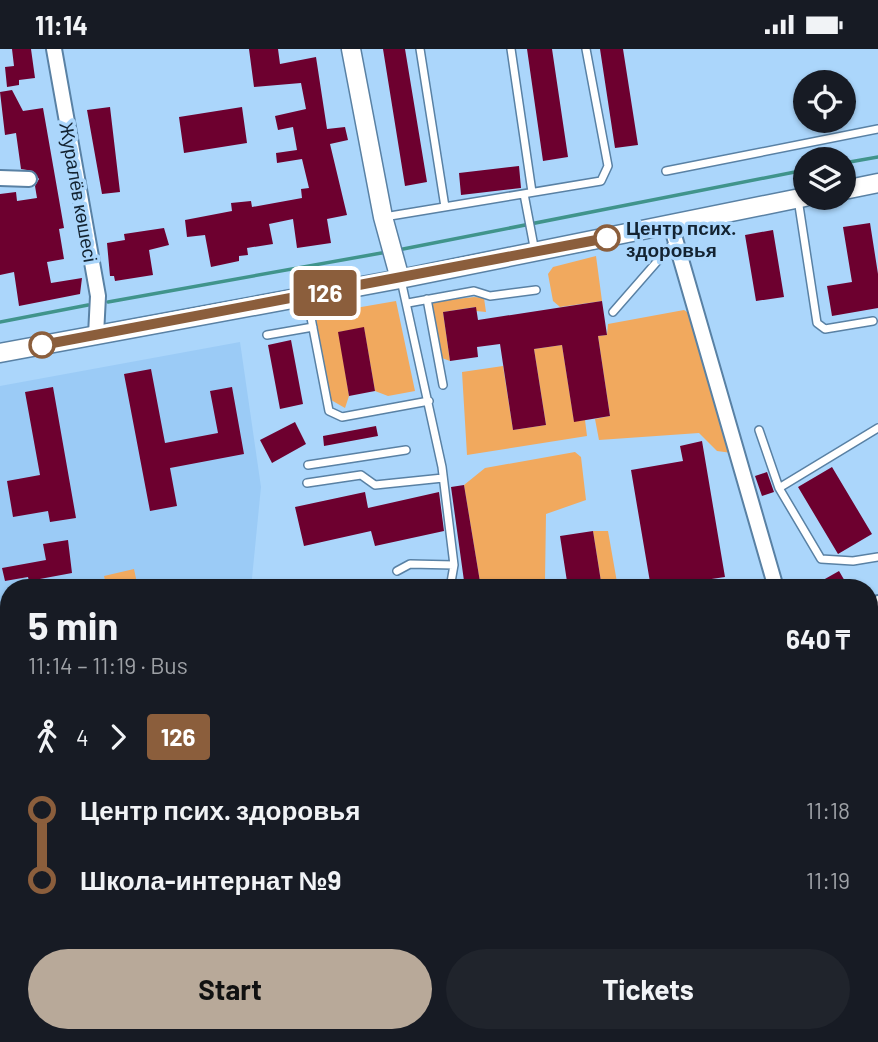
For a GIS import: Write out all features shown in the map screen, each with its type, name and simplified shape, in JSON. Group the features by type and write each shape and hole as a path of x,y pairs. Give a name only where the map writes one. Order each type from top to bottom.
{"street":[{"name":"Журалёв көшесі","path":"54,49 98,296 96,335"},
{"path":"351,49 383,217 400,279"},
{"path":"0,178 29,179"},
{"path":"856,188 878,183"},
{"path":"0,353 400,279 535,250 673,233 793,200"},
{"path":"673,233 773,579"}],"lane":[{"path":"420,49 445,207"},
{"path":"511,49 528,193 528,214 535,250"},
{"path":"383,217 601,181 608,166 586,49"},
{"path":"666,171 878,129"},
{"path":"803,210 817,323 825,329 873,321"},
{"path":"613,312 673,233"},
{"path":"400,279 408,303 443,478 454,565 452,579"},
{"path":"408,303 474,291 490,296 536,290"},
{"path":"307,296 329,411 342,417 429,401"},
{"path":"427,299 443,385"},
{"path":"267,335 313,327"},
{"path":"779,488 878,428"},
{"path":"759,429 779,488 821,559 853,561 878,557"},
{"path":"308,465 406,450"},
{"path":"359,457 360,475"},
{"path":"307,483 360,475 375,485 443,478"},
{"path":"397,571 410,563 454,565"}],"shaded area":[{"path":"596,256 602,301 560,307 553,301 548,274 553,267"},
{"path":"484,298 486,312 476,311 475,307 443,312 450,361 442,358 431,302"},
{"path":"396,301 415,391 388,396 375,391 364,328 339,332 349,396 345,408 331,400 315,315"},
{"path":"684,310 693,316 732,453 717,451 699,433 599,440 595,419 610,416 598,336 607,335 608,324"},
{"path":"240,342 261,487 252,579 0,579 0,386"},
{"path":"562,345 574,421 585,420 587,436 467,455 462,372 503,366 513,430 546,425 534,349"},
{"path":"575,452 581,457 586,500 546,514 545,579 480,579 464,485 485,468"},
{"path":"593,531 608,531 616,579 601,579"},
{"path":"134,569 136,579 105,579 104,576"}],"building":[{"path":"12,49 31,49 35,78 19,80 19,85 7,87 5,67 14,66"},
{"path":"249,49 278,49 280,64 316,57 327,129 345,127 348,140 330,144 347,215 327,219 331,243 297,248 293,219 269,224 273,244 247,248 248,255 239,256 239,261 211,267 205,235 187,237 185,220 232,211 231,203 251,201 252,207 302,198 301,189 309,188 302,159 277,163 276,153 297,150 293,127 278,130 275,116 306,109 301,83 254,87"},
{"path":"383,49 405,49 427,182 405,186"},
{"path":"527,49 552,49 568,157 543,161"},
{"path":"600,49 623,49 638,145 615,148"},
{"path":"12,90 23,111 43,108 64,228 59,229 64,259 47,262 51,283 82,278 80,294 19,306 14,272 0,275 0,194 16,192 17,201 37,198 35,186 39,179 33,171 21,169 16,133 5,135 0,92"},
{"path":"110,107 120,192 102,194 87,110"},
{"path":"242,107 247,143 184,153 179,117"},
{"path":"519,166 521,188 461,195 459,173"},
{"path":"870,223 878,274 878,308 832,316 827,286 852,282 843,227"},
{"path":"164,228 169,245 149,250 153,275 115,281 114,276 110,276 107,243 125,240 124,234"},
{"path":"773,230 784,297 756,301 745,235"},
{"path":"602,301 607,335 598,336 610,416 574,422 562,345 534,349 546,425 513,430 500,344 477,347 478,357 450,361 443,312 476,307 478,320"},
{"path":"364,327 375,391 349,396 338,332"},
{"path":"291,340 303,404 280,409 268,345"},
{"path":"151,369 165,443 218,433 210,391 232,387 244,454 170,468 177,506 150,511 124,374"},
{"path":"53,387 76,518 50,522 48,511 13,517 7,481 40,475 25,392"},
{"path":"295,422 306,444 272,463 260,440"},
{"path":"376,426 378,436 324,446 323,436"},
{"path":"702,441 725,577 649,579 631,470 683,461 680,446"},
{"path":"832,467 872,534 838,554 798,487"},
{"path":"767,472 774,492 762,496 755,476"},
{"path":"464,485 480,579 464,579 451,487"},
{"path":"365,492 368,508 439,492 444,531 375,546 371,531 304,546 295,507"},
{"path":"593,531 601,579 567,579 560,536"},
{"path":"68,540 72,573 40,579 5,579 2,568 46,560 43,544"},
{"path":"839,571 844,579 825,579"}],"waterway":[{"path":"856,161 878,157"},
{"path":"398,250 793,172"},
{"path":"108,302 387,252"},
{"path":"0,322 88,305"}],"bus line":[{"name":"126","path":"42,345 607,238"}],"place":[{"name":"Центр псих. здоровья","path":"607,238"}]}
